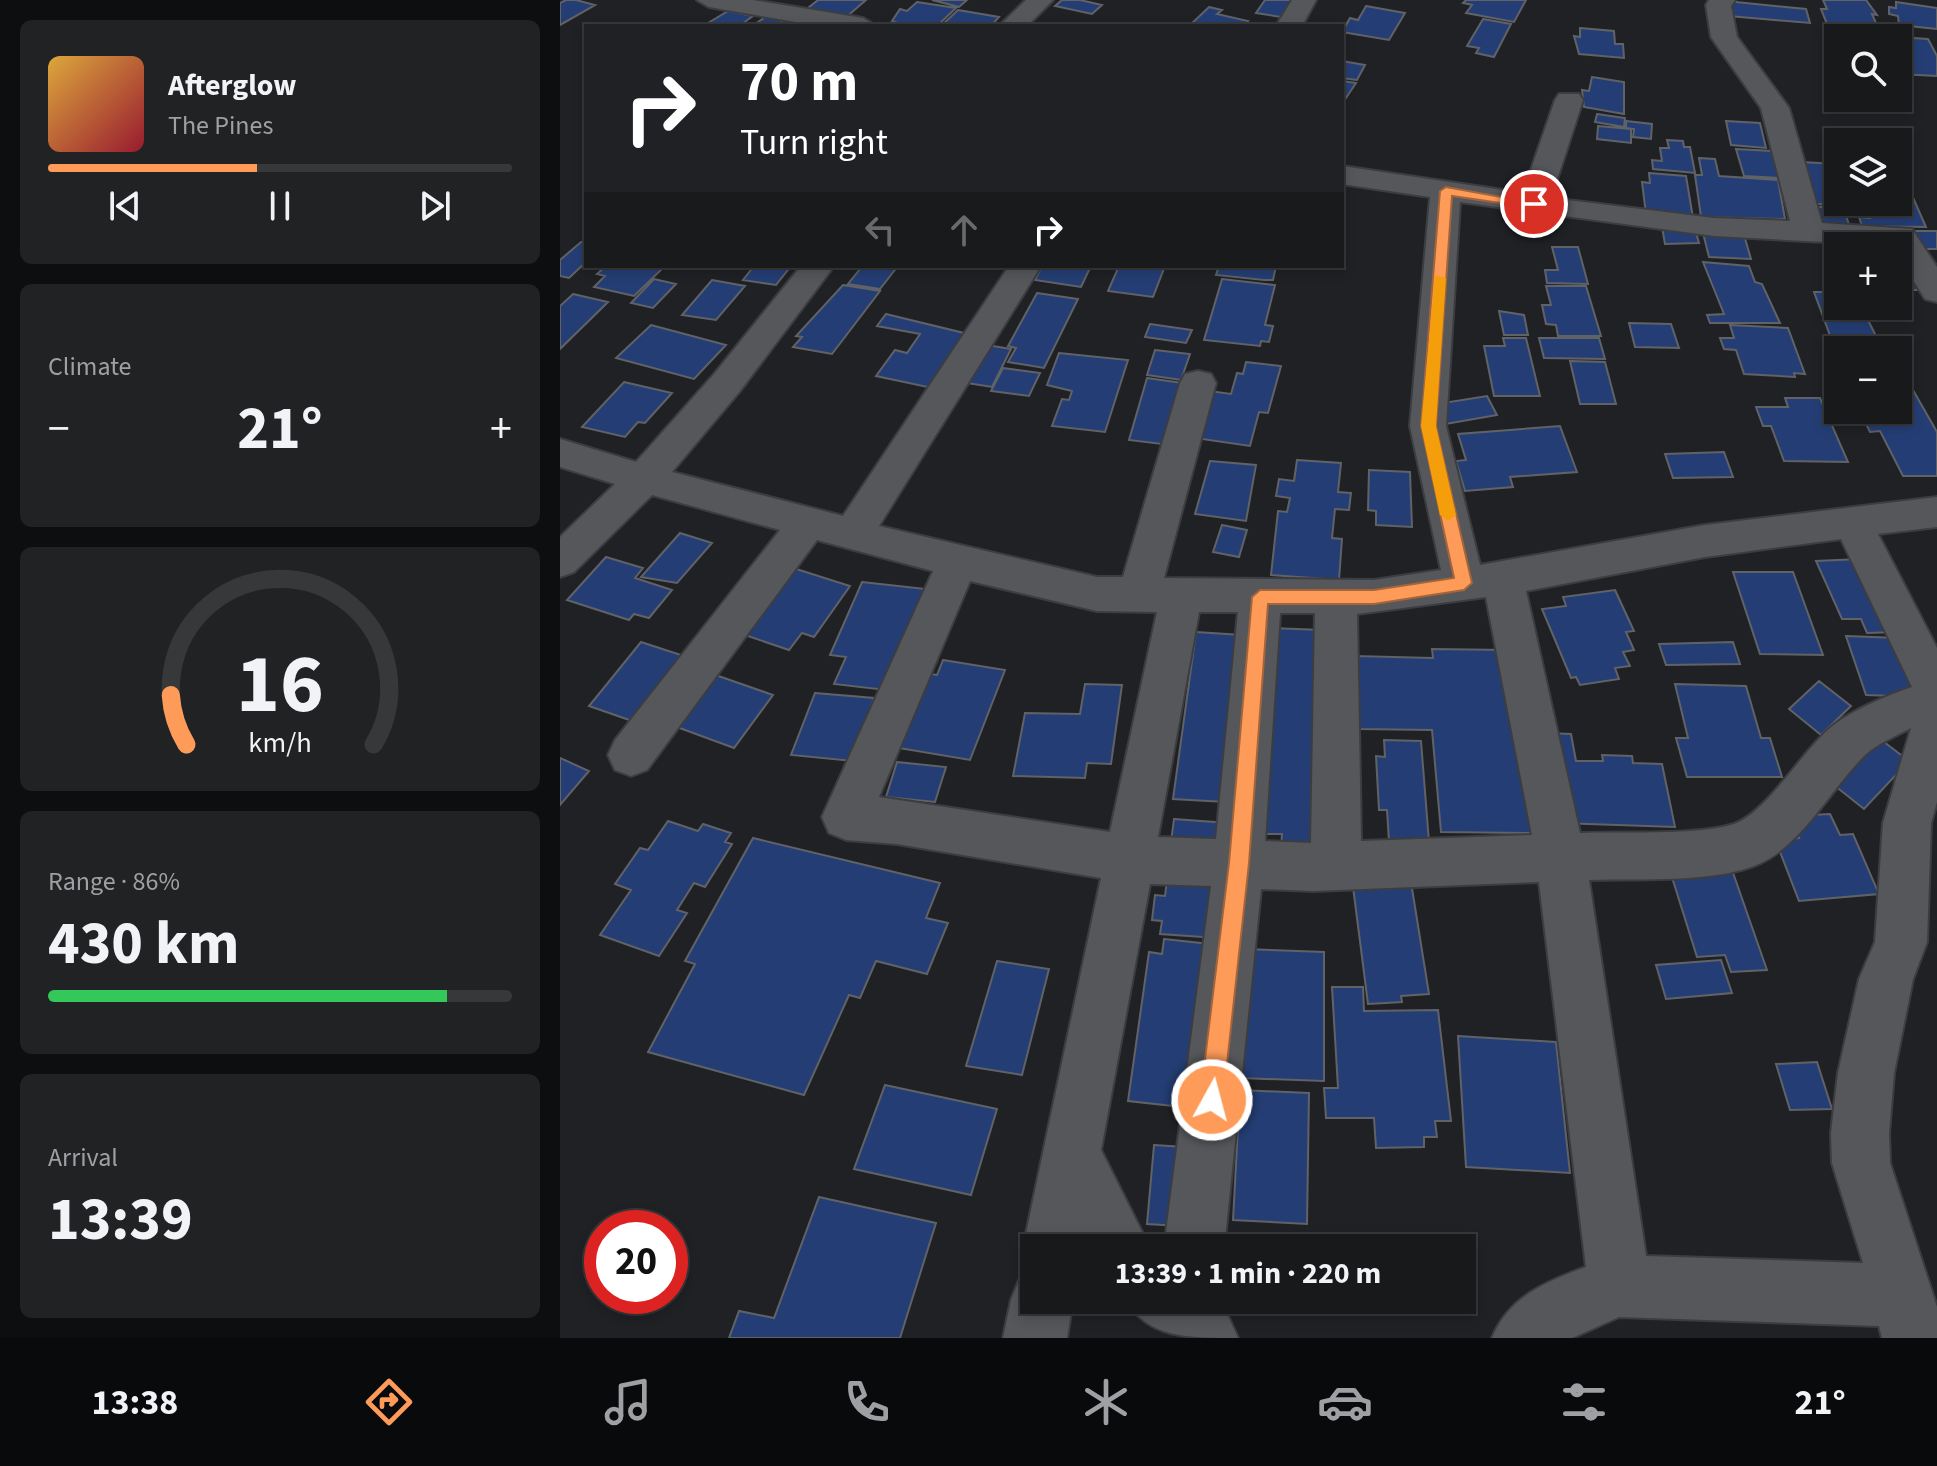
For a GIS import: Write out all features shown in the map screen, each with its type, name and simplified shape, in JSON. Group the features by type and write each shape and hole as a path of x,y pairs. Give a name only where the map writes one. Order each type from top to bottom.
{"street":[{"path":"709,0 851,24"},
{"path":"1014,24 1041,0"},
{"path":"1290,24 1304,0"},
{"path":"1723,0 1718,5 1724,37 1775,108 1808,229"},
{"path":"1534,204 1569,100"},
{"path":"1344,175 1714,227 1808,229 1901,236 1937,292"},
{"path":"1446,191 1428,426 1483,580 1561,857 1619,1286"},
{"path":"560,561 608,519 728,382 816,268"},
{"path":"853,534 1024,268"},
{"path":"1056,1234 1129,859 1160,596 1198,383"},
{"path":"560,453 641,478 958,562 1097,594 1374,597 1705,541 1937,512"},
{"path":"631,755 809,521"},
{"path":"1852,522 1937,692"},
{"path":"958,562 846,817 897,821 1129,859 1336,865 1699,852 1747,845 1778,819 1850,739 1900,711 1937,699"},
{"path":"1196,1234 1239,863 1260,597"},
{"path":"1336,597 1336,865"},
{"path":"1524,1338 1559,1308 1619,1286 1909,1317 1861,1163 1860,1133 1866,1073 1886,979 1901,942 1907,823 1937,718"},
{"path":"1071,1152 1113,1234"},
{"path":"1035,1338 1039,1314"}],"building":[{"path":"566,0 595,5 560,25 560,3"},
{"path":"818,0 866,0 844,19 803,12"},
{"path":"932,0 967,0 959,7"},
{"path":"1062,0 1102,5 1092,14 1055,6"},
{"path":"1265,0 1297,0 1287,18 1256,13"},
{"path":"1466,0 1526,0 1514,22 1466,13 1472,5 1463,3"},
{"path":"1823,0 1866,0 1877,15 1872,14 1876,24 1827,24 1821,9 1827,9"},
{"path":"1726,1 1806,9 1810,23 1729,16"},
{"path":"917,2 956,8 939,24 900,24 892,21 900,9 907,11"},
{"path":"1896,2 1937,8 1937,29 1899,24 1898,16 1889,14 1889,7 1896,8"},
{"path":"1366,6 1405,13 1389,40 1344,32 1350,18 1358,20"},
{"path":"1209,7 1222,10 1217,14 1248,21 1245,24 1191,24"},
{"path":"958,10 999,17 993,24 943,24"},
{"path":"728,11 753,16 742,24 706,24"},
{"path":"767,16 783,21 778,24 755,24"},
{"path":"1483,19 1511,24 1494,57 1476,53 1479,48 1467,46"},
{"path":"1580,28 1614,31 1615,44 1623,44 1624,58 1579,54 1574,36 1580,37"},
{"path":"1912,38 1928,39 1937,56 1937,76 1912,75"},
{"path":"1344,61 1365,65 1357,80 1344,78"},
{"path":"1592,77 1624,82 1624,114 1584,107 1582,90 1589,91"},
{"path":"1344,81 1356,83 1344,101"},
{"path":"1597,114 1625,118 1624,127 1595,122"},
{"path":"1626,121 1652,124 1651,139 1633,137 1634,129 1626,128"},
{"path":"1726,121 1760,123 1766,148 1731,145"},
{"path":"1598,126 1631,129 1631,143 1597,139"},
{"path":"1667,140 1683,141 1684,147 1690,147 1695,173 1653,169 1652,160 1662,161 1660,148 1669,148"},
{"path":"1736,149 1772,151 1780,178 1744,176"},
{"path":"1699,158 1715,159 1719,176 1778,180 1785,219 1701,217 1695,175 1702,175"},
{"path":"1801,162 1824,163 1824,204 1809,203"},
{"path":"1649,173 1686,176 1693,218 1646,214 1642,182 1650,183"},
{"path":"1912,195 1926,227 1862,226 1859,217 1912,216"},
{"path":"1809,206 1824,207 1824,216 1846,216 1850,228 1815,225"},
{"path":"1662,227 1695,229 1699,243 1665,244"},
{"path":"1937,231 1937,249 1916,249 1912,232 1906,232"},
{"path":"1703,233 1744,235 1751,259 1709,257"},
{"path":"584,243 584,264 569,278 560,276 560,260"},
{"path":"1552,247 1578,247 1588,284 1547,283 1545,270 1558,270"},
{"path":"1703,262 1749,266 1755,282 1762,284 1780,323 1710,323 1707,315 1724,314"},
{"path":"604,268 663,268 634,296 594,287 605,276 597,274"},
{"path":"752,268 789,268 776,285 743,280"},
{"path":"858,268 896,268 880,289 848,284 860,269"},
{"path":"1041,268 1090,268 1081,287 1035,280"},
{"path":"1118,268 1164,268 1153,297 1108,291"},
{"path":"1218,268 1276,268 1273,280 1216,275"},
{"path":"1912,278 1919,290 1912,290"},
{"path":"654,279 676,284 653,308 631,303"},
{"path":"1222,279 1275,285 1265,325 1273,326 1269,342 1261,341 1260,346 1204,340"},
{"path":"712,280 745,286 716,320 682,315"},
{"path":"843,285 880,291 832,354 793,347 802,337 796,336"},
{"path":"1546,286 1586,286 1601,336 1558,336 1556,325 1546,324 1542,305 1551,305"},
{"path":"1814,292 1824,292 1824,319"},
{"path":"1037,293 1078,299 1044,368 1008,362 1016,348 1008,346"},
{"path":"573,294 608,302 560,349 560,306"},
{"path":"1499,311 1524,315 1528,335 1504,335"},
{"path":"886,314 968,334 932,388 876,376 895,350 907,353 920,334 877,326"},
{"path":"1824,320 1868,320 1876,336 1830,336"},
{"path":"1629,323 1671,324 1679,348 1635,347"},
{"path":"1150,324 1192,330 1186,343 1145,337"},
{"path":"651,325 726,345 694,379 616,358"},
{"path":"1730,325 1788,328 1805,374 1794,373 1795,377 1744,374 1736,350 1724,349 1720,338 1734,338"},
{"path":"1503,338 1526,338 1540,396 1494,396 1484,346 1505,346"},
{"path":"1539,338 1599,338 1605,359 1544,358"},
{"path":"987,345 1011,349 992,387 967,383"},
{"path":"1155,350 1190,354 1181,380 1147,375"},
{"path":"1059,353 1128,360 1105,432 1052,426 1062,399 1069,400 1072,391 1047,385"},
{"path":"1570,361 1605,362 1616,404 1580,404"},
{"path":"1246,362 1281,366 1268,413 1259,412 1250,446 1195,438 1210,391 1231,394 1237,373 1243,374"},
{"path":"1003,368 1040,373 1029,396 991,391"},
{"path":"1147,378 1190,384 1170,445 1129,440"},
{"path":"624,382 672,393 645,423 638,422 625,437 582,427"},
{"path":"1912,388 1937,432 1937,476 1903,476 1880,431 1870,432 1866,424 1912,424"},
{"path":"1487,396 1497,415 1446,424 1437,404"},
{"path":"1785,398 1820,398 1824,407 1824,424 1831,424 1848,462 1784,461 1771,426 1763,426 1756,407 1788,407"},
{"path":"1560,426 1577,472 1510,477 1513,487 1465,491 1456,461 1466,460 1458,434"},
{"path":"1724,452 1733,477 1673,478 1665,454"},
{"path":"1297,460 1341,463 1338,492 1351,493 1349,510 1335,509 1332,538 1342,539 1339,580 1271,575 1278,511 1287,512 1290,498 1276,496 1279,479 1294,481"},
{"path":"1210,461 1256,465 1246,521 1195,514"},
{"path":"1369,470 1410,472 1412,527 1376,525 1376,511 1368,510"},
{"path":"1222,525 1247,530 1239,557 1213,552"},
{"path":"680,533 712,543 677,583 641,577"},
{"path":"606,557 643,568 635,578 672,590 649,618 634,614 629,620 567,600"},
{"path":"1860,559 1896,632 1867,633 1861,619 1842,619 1816,561"},
{"path":"790,567 850,586 814,637 802,633 789,650 739,633"},
{"path":"1733,572 1793,572 1823,655 1760,654"},
{"path":"862,582 926,589 886,690 834,684 846,657 830,655"},
{"path":"1615,590 1634,631 1626,632 1634,650 1623,652 1630,666 1615,668 1619,679 1580,685 1576,677 1571,678 1542,609 1566,606 1563,597"},
{"path":"1271,628 1322,630 1322,850 1281,848 1282,834 1264,834"},
{"path":"1196,632 1242,635 1225,802 1173,799"},
{"path":"1846,636 1899,638 1922,697 1866,695"},
{"path":"641,642 687,657 635,722 589,706"},
{"path":"1733,642 1740,664 1666,665 1659,644"},
{"path":"1432,649 1508,650 1535,833 1441,832 1432,730 1358,729 1355,656 1433,658"},
{"path":"943,660 1005,670 970,760 893,747 924,673 937,675"},
{"path":"707,672 773,695 734,748 666,723"},
{"path":"1819,681 1851,706 1821,735 1789,709"},
{"path":"1085,684 1122,685 1111,764 1087,763 1085,778 1013,776 1025,713 1080,714"},
{"path":"1675,684 1746,686 1761,738 1770,738 1782,777 1687,777 1676,738 1688,738"},
{"path":"815,693 874,698 853,761 791,755"},
{"path":"1547,733 1571,734 1576,761 1603,761 1602,755 1632,756 1633,763 1662,764 1675,827 1559,823"},
{"path":"1875,735 1909,761 1864,809 1830,782"},
{"path":"1384,740 1421,741 1429,842 1389,841 1387,810 1379,810 1376,756 1385,757"},
{"path":"560,758 589,771 560,805"},
{"path":"897,762 946,767 935,802 886,797"},
{"path":"1830,814 1840,835 1853,834 1879,894 1799,901 1775,839 1799,838 1790,816"},
{"path":"1174,819 1228,823 1224,853 1170,849"},
{"path":"668,821 698,831 703,824 731,833 725,842 732,844 705,887 694,883 677,910 687,913 659,956 600,935 631,890 615,884 640,848 648,850"},
{"path":"753,838 940,883 926,918 948,923 927,974 876,961 860,998 849,995 804,1095 648,1052 695,964 685,961"},
{"path":"1731,867 1767,970 1731,972 1725,955 1697,957 1670,871"},
{"path":"1168,871 1222,875 1217,938 1160,934 1162,921 1152,920 1155,895 1165,896"},
{"path":"1411,882 1429,994 1401,996 1402,1002 1368,1004 1353,887"},
{"path":"1164,939 1210,944 1191,1108 1128,1101 1149,952 1162,954"},
{"path":"1245,949 1324,952 1324,1081 1240,1078"},
{"path":"1721,960 1732,993 1666,999 1656,965"},
{"path":"997,961 1049,969 1022,1075 966,1066"},
{"path":"1332,987 1363,987 1364,1011 1438,1010 1451,1121 1435,1121 1437,1137 1424,1137 1424,1147 1376,1148 1374,1118 1326,1118 1324,1088 1338,1088"},
{"path":"1458,1036 1556,1042 1570,1173 1466,1167"},
{"path":"1817,1062 1832,1109 1790,1110 1776,1064"},
{"path":"885,1085 997,1109 971,1195 854,1169"},
{"path":"1240,1090 1309,1093 1307,1224 1233,1220"},
{"path":"1154,1145 1184,1147 1179,1226 1147,1224"},
{"path":"819,1197 936,1223 900,1338 729,1338 739,1311 774,1318"}],"slow traffic":[{"path":"1440,278 1428,426 1448,515"}],"route":[{"path":"1212,1100 1239,863 1260,597 1374,597 1464,583 1428,426 1446,191 1534,204"}]}
